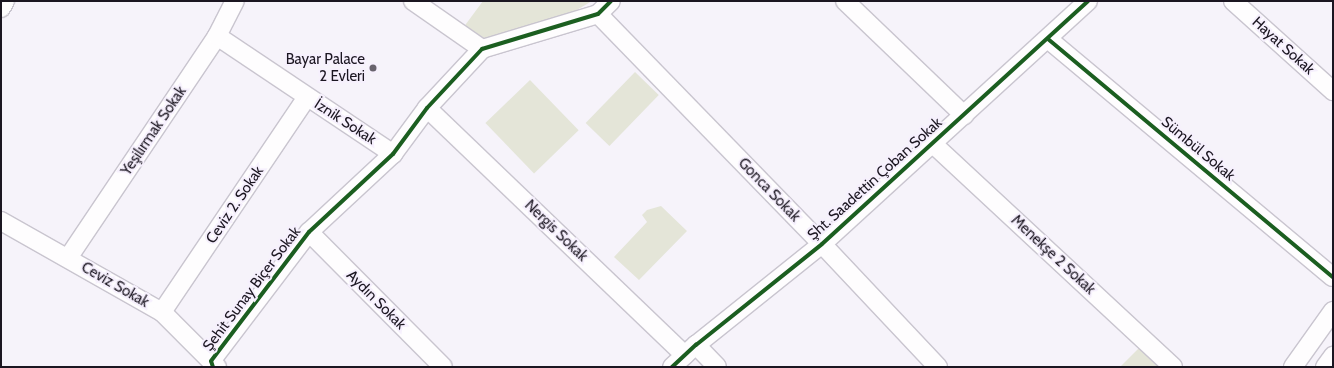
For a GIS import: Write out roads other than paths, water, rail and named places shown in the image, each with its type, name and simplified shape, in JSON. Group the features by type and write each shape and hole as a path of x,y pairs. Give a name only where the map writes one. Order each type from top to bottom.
{"street":[{"path":"1,8 5,1"},
{"name":"Yeşilırmak Sokak","path":"68,258 217,36 235,1"},
{"path":"413,1 482,49 598,14 611,1"},
{"name":"Şht. Saadettin Çoban Sokak","path":"684,356 822,244 1088,1"},
{"name":"Hayat Sokak","path":"1233,1 1333,90"},
{"path":"848,2 964,115"},
{"name":"Gonca Sokak","path":"598,14 822,244 938,367"},
{"name":"İznik Sokak","path":"217,36 307,98 393,154"},
{"name":"Sümbül Sokak","path":"1048,39 1333,277"},
{"name":"Şehit Sunay Biçer Sokak","path":"214,365 310,232 393,154 427,108 482,49"},
{"name":"Ceviz 2. Sokak","path":"162,312 307,98"},
{"name":"Nergis Sokak","path":"427,108 684,356 717,367"},
{"name":"Menekşe 2 Sokak","path":"932,143 1173,367"},
{"name":"Ceviz Sokak","path":"1,221 162,312 214,365"},
{"name":"Aydın Sokak","path":"310,232 443,367"},
{"path":"1293,367 1333,311"},
{"path":"1325,367 1333,356"}],"place":[{"name":"Bayar Palace 2 Evleri","path":"373,68"}]}
